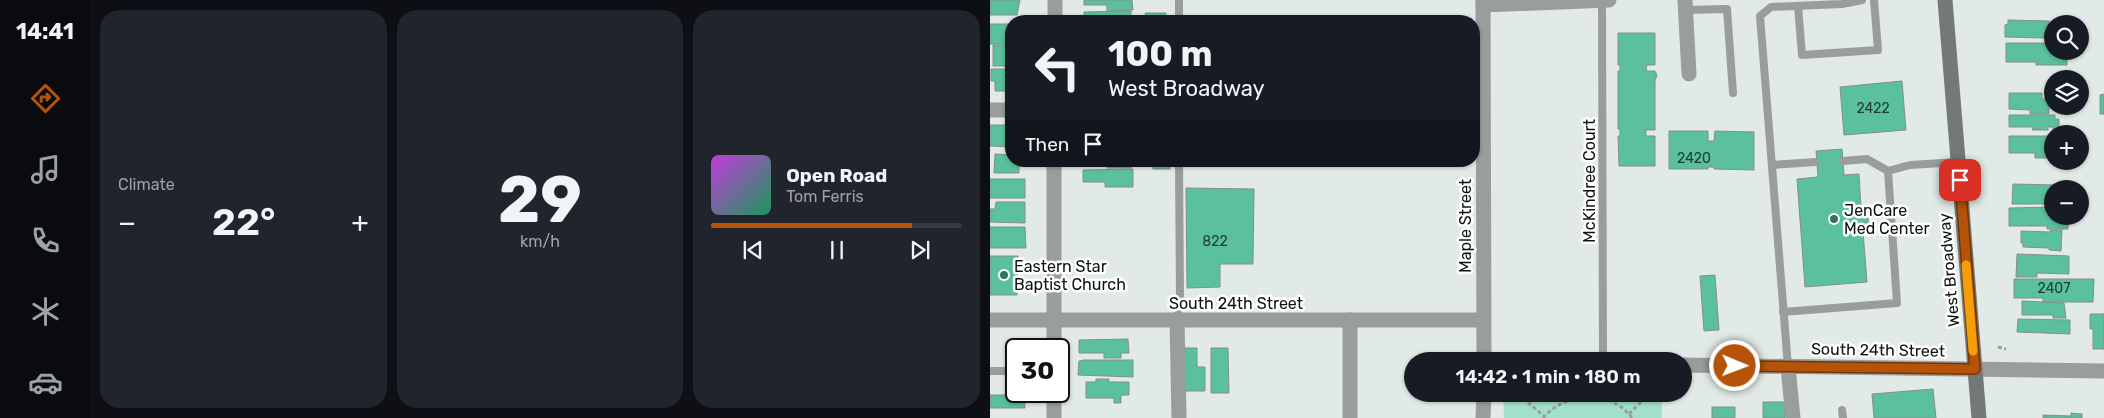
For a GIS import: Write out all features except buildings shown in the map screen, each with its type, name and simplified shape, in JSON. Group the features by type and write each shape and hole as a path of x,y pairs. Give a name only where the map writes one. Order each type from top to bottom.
{"street":[{"path":"1055,0 1055,15"},
{"path":"1483,3 1609,0"},
{"name":"West Broadway","path":"1945,0 1979,418"},
{"name":"Maple Street","path":"1483,3 1484,352"},
{"path":"1685,5 1689,74"},
{"path":"990,110 1005,110"},
{"path":"1054,167 1054,338"},
{"name":"South 24th Street","path":"990,320 1483,320"},
{"path":"1177,320 1179,418"},
{"path":"1350,320 1350,418"},
{"name":"South 24th Street","path":"1692,365 2104,371"},
{"path":"1788,367 1793,418"},
{"path":"1483,418 1484,402"},
{"path":"1054,403 1054,418"}],"lane":[{"path":"1178,0 1179,15"},
{"name":"McKindree Court","path":"1602,0 1603,352"},
{"path":"1788,367 1760,16 1770,4 1798,6 1842,4 1862,0"},
{"path":"1798,6 1802,55 1828,54 1878,50 1874,0"},
{"path":"1685,5 1727,9 1733,93"},
{"path":"1843,161 1867,159 1888,172 1910,165 1958,162"},
{"path":"1772,165 1816,162"},
{"path":"1177,320 1180,298 1179,167"},
{"path":"1783,312 1897,303 1888,172"},
{"path":"990,371 1005,371"}],"path":[{"path":"1998,347 2006,350"},
{"path":"1943,348 1948,349"},
{"path":"1527,402 1543,417 1572,398 1602,398 1612,401 1632,418"},
{"path":"1629,414 1640,402"}],"green space":[{"path":"1503,402 1662,402 1662,418 1504,418"}],"slow traffic":[{"path":"1966,265 1973,351"}],"place":[{"name":"JenCare Med Center","path":"1834,219"},
{"name":"Eastern Star Baptist Church","path":"1004,275"}],"route":[{"path":"1735,366 1975,369 1960,180"}]}
